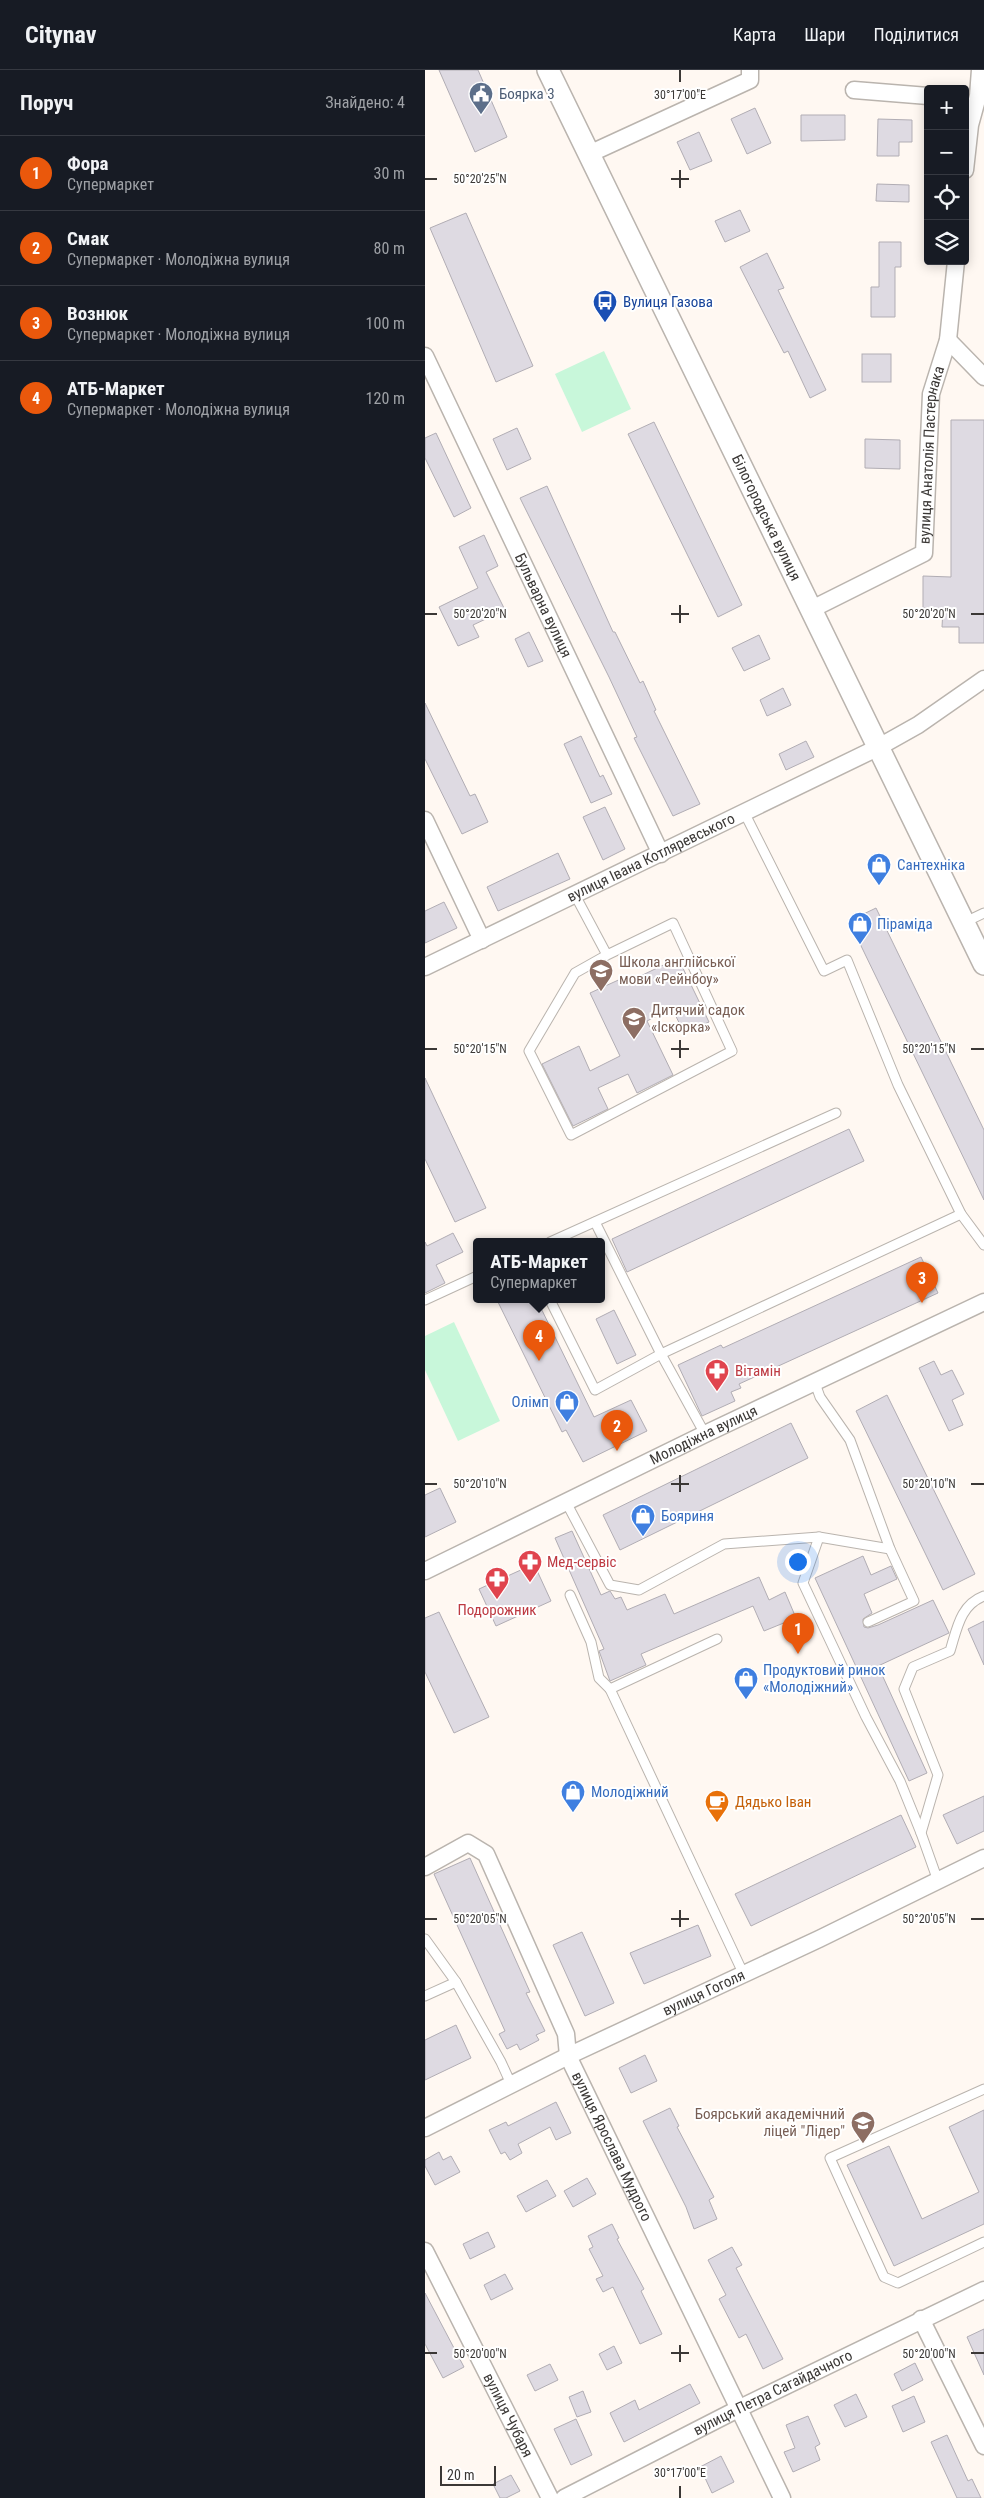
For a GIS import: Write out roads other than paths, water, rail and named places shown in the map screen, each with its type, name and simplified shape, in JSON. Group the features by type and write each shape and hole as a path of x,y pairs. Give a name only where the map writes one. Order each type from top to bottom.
{"street":[{"name":"Білогородська вулиця","path":"548,70 984,964"},
{"path":"589,154 750,80 750,70"},
{"path":"969,134 980,70"},
{"path":"853,90 924,96"},
{"name":"вулиця Анатолія Пастернака","path":"811,610 924,553 931,394 948,340 956,265"},
{"path":"948,340 984,377"},
{"name":"Бульварна вулиця","path":"425,356 661,854"},
{"name":"вулиця Івана Котляревського","path":"425,967 745,814 877,748 918,725 984,680"},
{"path":"425,820 482,940"},
{"name":"Молодіжна вулиця","path":"425,1571 705,1434 984,1302"},
{"name":"вулиця Ярослава Мудрого","path":"425,1867 467,1844 486,1854 566,2034 568,2056 782,2498"},
{"name":"вулиця Гоголя","path":"425,2128 512,2086 568,2056 743,1975 984,1858"},
{"name":"вулиця Чубаря","path":"425,2251 550,2498"},
{"name":"вулиця Петра Сагайдачного","path":"563,2498 740,2408 984,2290"},
{"path":"921,2319 984,2446"}],"lane":[{"path":"745,814 825,971 847,960 898,1085 961,1214 984,1245"},
{"path":"575,895 607,955"},
{"path":"963,924 984,913"},
{"path":"673,923 732,1051 571,1135 529,1051 575,973 607,955 673,923"},
{"path":"559,1238 835,1113"},
{"path":"552,1303 595,1390 661,1354 961,1214"},
{"path":"595,1222 603,1238"},
{"path":"605,1242 661,1354 705,1434"},
{"path":"425,1300 473,1278"},
{"path":"815,1383 820,1397 850,1440 890,1549 915,1601 868,1622"},
{"path":"566,1502 610,1585 639,1590 724,1544 819,1537 890,1549"},
{"path":"819,1537 803,1583 866,1717 900,1781 921,1832 938,1881"},
{"path":"570,1596 591,1642 599,1678 611,1689 743,1975"},
{"path":"921,1832 938,1775 904,1689 913,1667 950,1651 961,1618 972,1600 984,1596"},
{"path":"611,1689 717,1639"},
{"path":"425,1939 455,1982 501,2062 512,2086"},
{"path":"425,1996 455,1982"},
{"path":"984,2090 830,2158 884,2277 898,2283 984,2242"}],"place":[{"name":"Боярка 3","path":"481,115"},
{"name":"Вулиця Газова","path":"605,323"},
{"name":"Сантехніка","path":"879,886"},
{"name":"Піраміда","path":"860,945"},
{"name":"Школа англійської мови «Рейнбоу»","path":"601,992"},
{"name":"Дитячий садок «Іскорка»","path":"634,1040"},
{"name":"Вознюк","path":"922,1303"},
{"name":"АТБ-Маркет","path":"539,1361"},
{"name":"Вітамін","path":"717,1392"},
{"name":"Олімп","path":"567,1423"},
{"name":"Смак","path":"617,1451"},
{"name":"Бояриня","path":"643,1537"},
{"name":"Мед-сервіс","path":"530,1583"},
{"name":"Подорожник","path":"497,1600"},
{"name":"Фора","path":"798,1654"},
{"name":"Продуктовий ринок «Молодіжний»","path":"746,1700"},
{"name":"Молодіжний","path":"573,1813"},
{"name":"Дядько Іван","path":"717,1823"},
{"name":"Боярський академічний ліцей \"Лідер\"","path":"863,2144"}]}
